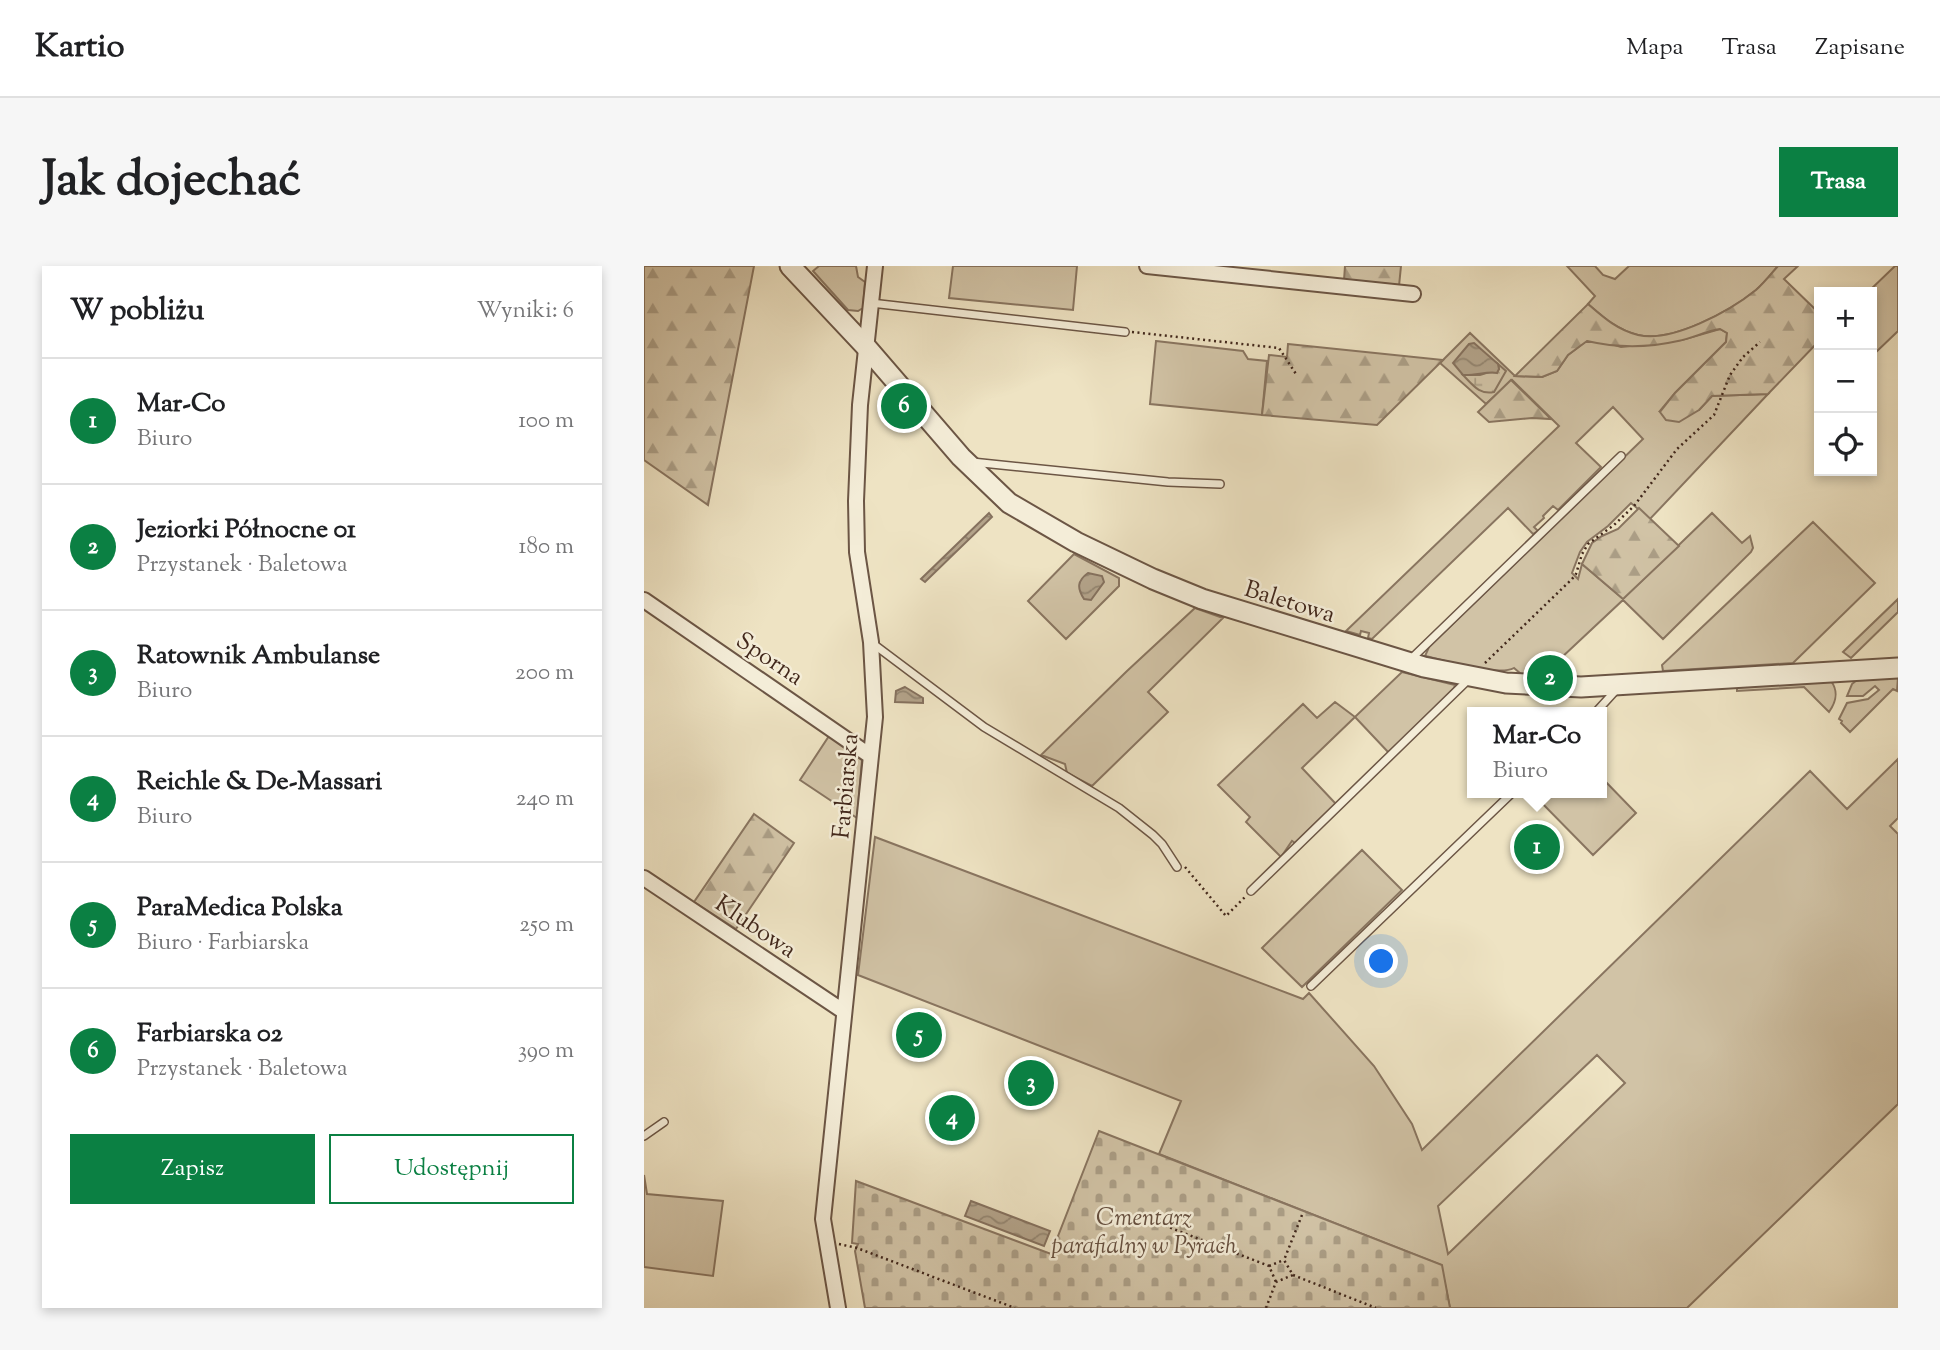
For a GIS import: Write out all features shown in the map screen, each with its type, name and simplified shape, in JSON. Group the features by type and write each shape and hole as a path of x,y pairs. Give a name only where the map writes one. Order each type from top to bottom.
{"street":[{"name":"Baletowa","path":"790,266 867,348 964,461 996,493 1029,516 1076,542 1178,590 1255,617 1408,662 1470,677 1549,686 1618,685 1898,668"},
{"name":"Farbiarska","path":"838,1308 823,1219 875,717 871,642 857,552 856,501 860,405 875,266"},
{"path":"1147,266 1413,294"},
{"name":"Sporna","path":"644,600 869,755"},
{"name":"Klubowa","path":"644,878 843,1012"}],"lane":[{"path":"871,303 1125,332"},
{"path":"1408,662 1621,456"},
{"path":"964,461 1168,482 1220,484"},
{"path":"871,642 984,727 1119,808 1153,835 1174,864"},
{"path":"1251,891 1470,677"},
{"path":"1602,707 1618,685"},
{"path":"1311,986 1508,798"},
{"path":"644,1136 664,1122"}],"path":[{"path":"1125,332 1279,348 1296,374"},
{"path":"1470,677 1572,579 1588,544 1614,526 1634,506 1677,449 1714,415 1730,375 1743,357 1760,342"},
{"path":"1174,864 1176,856 1226,916 1251,891"},
{"path":"1117,1214 1153,1221 1269,1266 1276,1282 1266,1308"},
{"path":"1269,1266 1284,1259 1302,1215"},
{"path":"826,1243 857,1248 1015,1308"},
{"path":"1284,1259 1293,1276"},
{"path":"1276,1282 1293,1276 1376,1308"}],"green space":[{"path":"644,266 754,266 708,505 644,460"},
{"path":"819,266 856,266 858,277 865,282 863,308 858,311 848,310 813,271"},
{"path":"953,266 1077,266 1073,310 949,298"},
{"path":"1345,266 1401,266 1399,286 1344,280"},
{"path":"1567,266 1595,266 1603,275 1615,279 1629,266 1778,266 1756,290 1716,316 1683,330 1652,336 1623,330 1599,314 1588,304 1595,296"},
{"path":"1778,266 1798,266 1784,279 1814,308 1814,346 1768,394 1712,396 1699,410 1679,422 1666,420 1660,412 1675,393 1726,342 1727,333 1720,329 1655,345 1621,346 1587,341 1568,355 1557,371 1542,377 1515,376 1588,304 1623,330 1652,336 1683,330 1716,316 1765,281"},
{"path":"1898,266 1898,331 1877,351 1877,287 1873,287"},
{"path":"1720,329 1727,333 1726,342 1660,411 1699,410 1712,396 1768,394 1650,519 1631,503 1587,542 1572,573 1578,579 1582,564 1623,599 1712,513 1742,543 1750,536 1753,548 1751,552 1663,639 1623,600 1544,674 1521,674 1514,668 1484,669 1425,656 1429,647 1643,439 1613,407 1576,443 1601,467 1558,510 1553,506 1543,516 1534,527 1538,531 1533,534 1508,508 1372,639 1368,638 1369,633 1361,631 1360,635 1346,631 1559,426 1512,380 1486,404 1440,363 1470,333 1515,376 1542,377 1557,371 1568,355 1585,342 1605,342 1621,347 1682,340"},
{"path":"1156,341 1243,351 1248,359 1267,361 1262,415 1150,404"},
{"path":"1288,344 1443,360 1377,425 1262,415 1269,355 1287,357"},
{"path":"1498,364 1506,371 1494,392 1480,391 1463,375 1480,375 1499,369"},
{"path":"1511,380 1551,419 1489,422 1478,412"},
{"path":"1639,508 1679,546 1623,599 1582,564 1592,543 1618,529"},
{"path":"1813,522 1875,583 1793,663 1663,671 1662,665"},
{"path":"1074,554 1119,578 1119,586 1066,639 1028,601"},
{"path":"1898,599 1898,612 1851,658 1843,652"},
{"path":"1195,608 1223,618 1148,692 1168,712 1092,786 1067,773 1065,764 1041,755 1127,671"},
{"path":"1402,672 1455,685 1389,753 1355,717"},
{"path":"1898,677 1897,691 1893,689 1850,732 1841,723 1839,719 1847,703 1868,699 1879,690 1875,686 1863,696 1847,696 1852,684 1857,680"},
{"path":"1831,681 1836,697 1829,712 1804,687 1737,691 1737,687"},
{"path":"1335,702 1355,717 1302,768 1336,804 1295,843 1292,841 1281,857 1246,822 1250,817 1218,785 1303,704 1317,718"},
{"path":"829,736 862,760 857,818 800,780"},
{"path":"1898,759 1898,818 1890,826 1898,834 1898,1104 1687,1308 1450,1308 1441,1265 1159,1154 1181,1101 858,975 875,837 1303,999 1309,993 1374,1066 1412,1124 1422,1150 1810,771 1847,809","holes":["1597,1055 1625,1083 1448,1254 1438,1206"]},
{"path":"1607,783 1636,813 1593,855 1537,798 1607,798"},
{"path":"754,814 794,843 736,929 694,902"},
{"path":"1362,850 1402,890 1302,987 1262,948"},
{"name":"Cmentarz parafialny w Pyrach","path":"1099,1131 1442,1265 1450,1308 865,1308 855,1251 858,1244 852,1243 856,1181 1051,1254"},
{"path":"644,1175 647,1194 723,1201 713,1276 644,1267"}],"water":[{"path":"1474,343 1498,364 1497,373 1463,375 1453,363 1469,344"},
{"path":"989,513 992,517 925,582 921,579"},
{"path":"1088,573 1102,576 1104,582 1091,600 1084,599 1079,588 1080,582"},
{"path":"905,687 923,698 923,703 895,702 896,691"},
{"path":"971,1201 1050,1231 1044,1246 965,1216"}],"place":[{"name":"Farbiarska 02","path":"904,406"},
{"name":"Jeziorki Północne 01","path":"1550,678"},
{"name":"Mar-Co","path":"1537,847"},
{"name":"ParaMedica Polska","path":"919,1035"},
{"name":"Ratownik Ambulanse","path":"1031,1083"},
{"name":"Reichle & De-Massari","path":"952,1118"}]}
